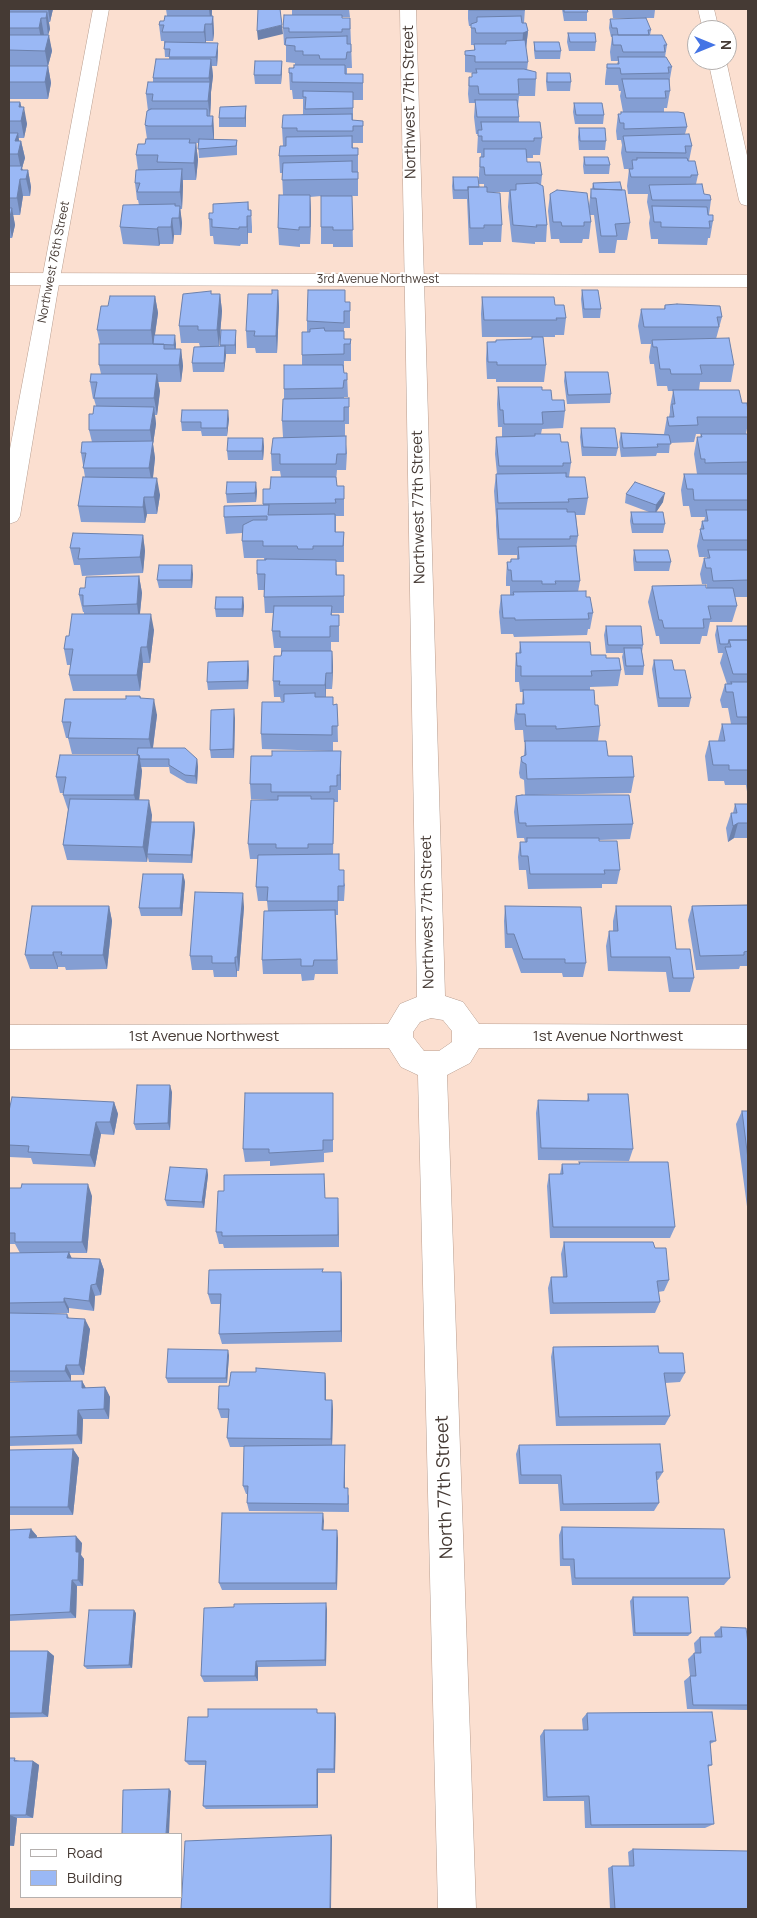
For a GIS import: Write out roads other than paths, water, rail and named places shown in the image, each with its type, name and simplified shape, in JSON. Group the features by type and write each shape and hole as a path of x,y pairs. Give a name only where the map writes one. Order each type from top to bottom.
{"street":[{"name":"Northwest 76th Street","path":"9,516 50,280 101,9"},
{"name":"Northwest 77th Street","path":"408,9 431,1006"},
{"path":"720,70 748,200"},
{"name":"3rd Avenue Northwest","path":"9,279 748,281"},
{"path":"431,1006 443,1007 453,1011 466,1026 468,1036 466,1046 460,1054 442,1064 432,1065 411,1058 404,1050 399,1036 403,1020 410,1013 420,1008 431,1006"},
{"name":"1st Avenue Northwest","path":"9,1037 399,1036"},
{"name":"1st Avenue Northwest","path":"468,1036 748,1037"},
{"name":"North 77th Street","path":"432,1065 457,1909"}]}
